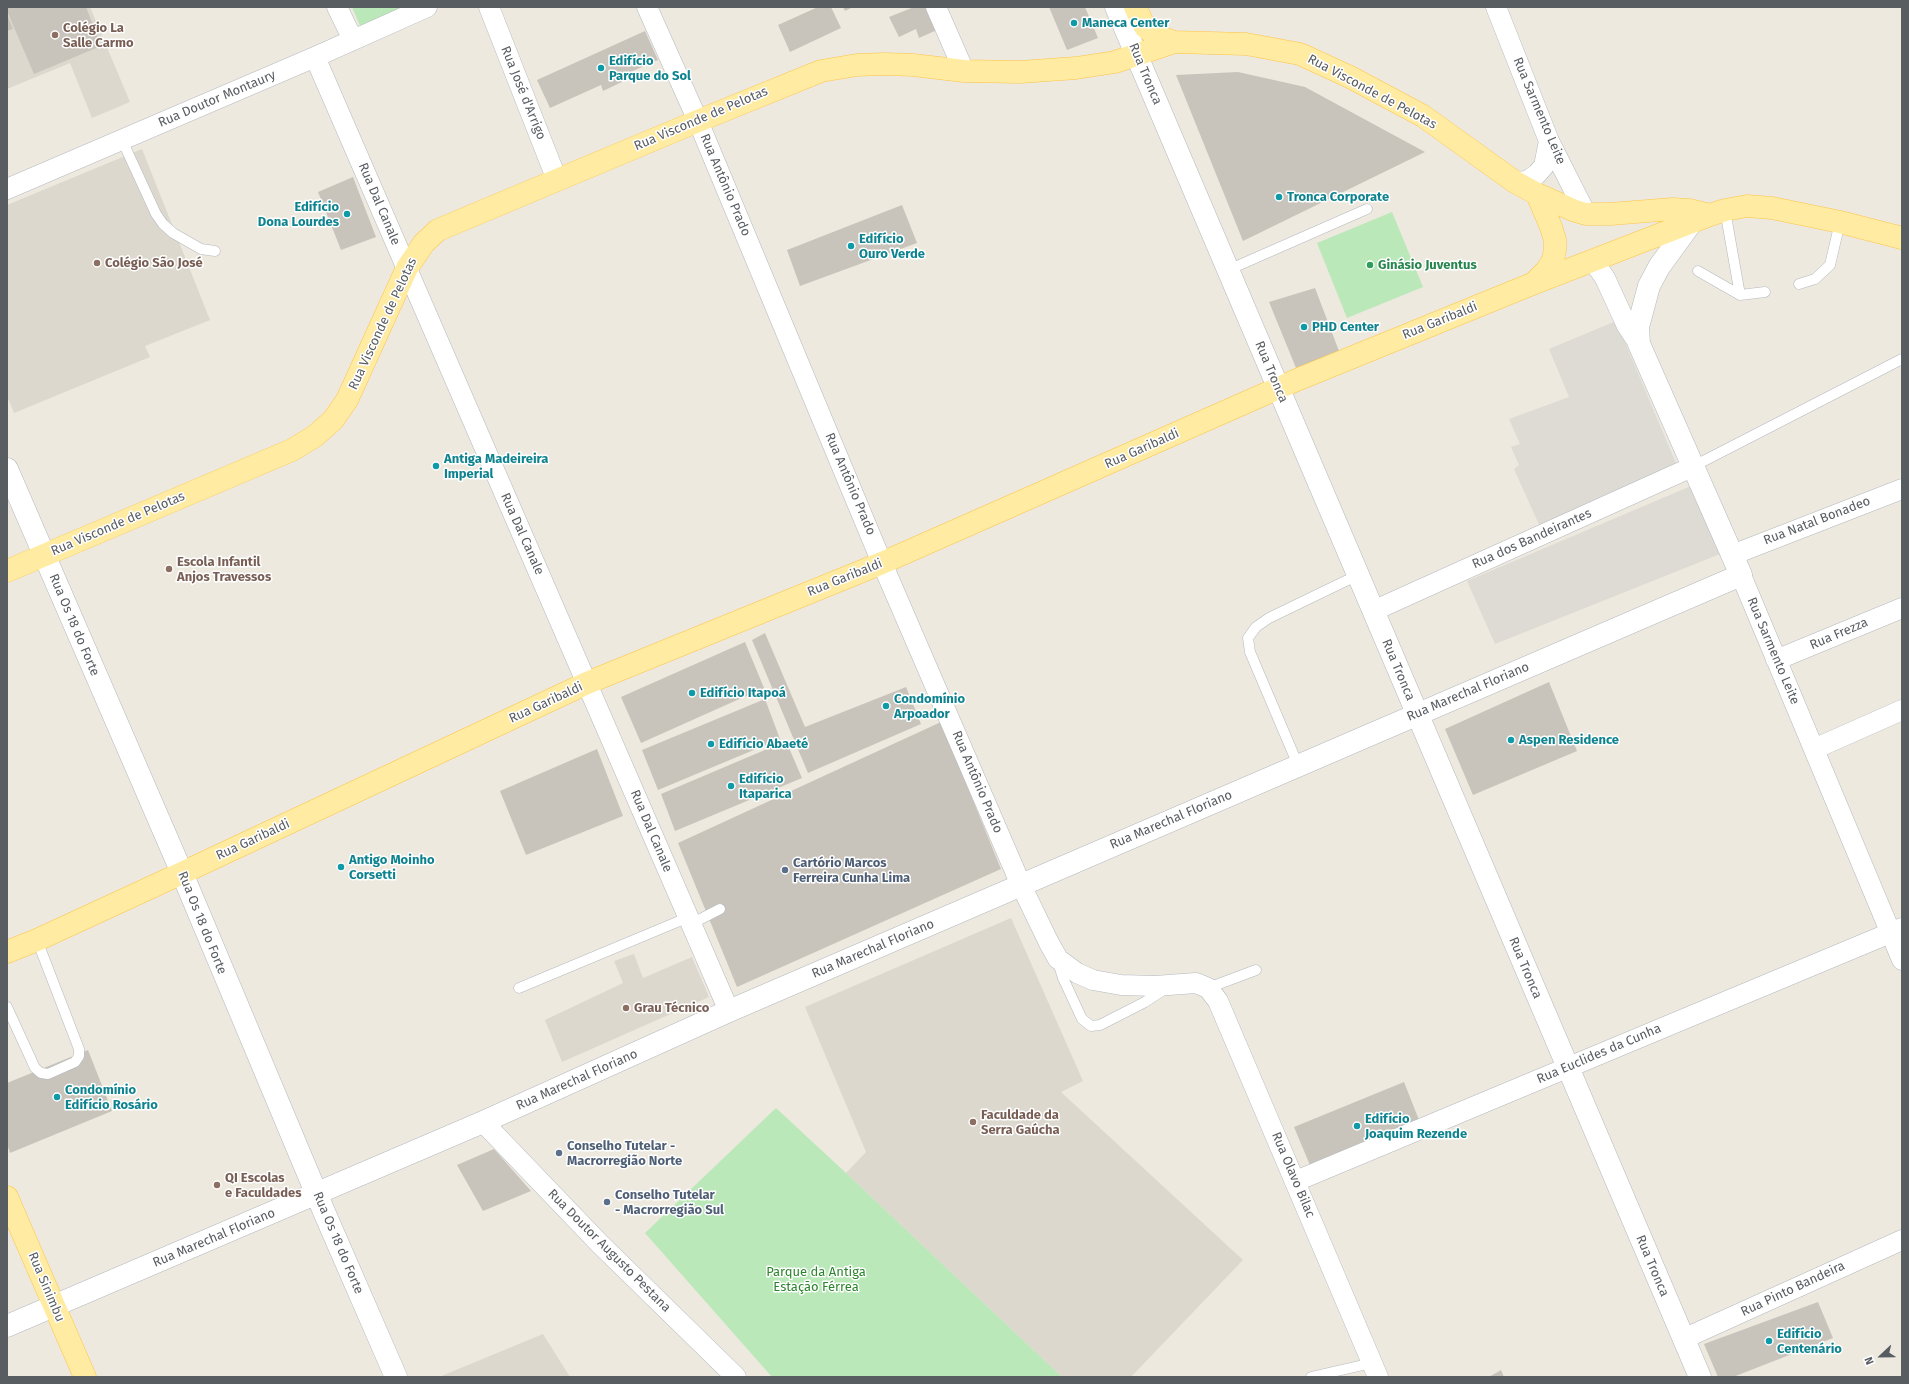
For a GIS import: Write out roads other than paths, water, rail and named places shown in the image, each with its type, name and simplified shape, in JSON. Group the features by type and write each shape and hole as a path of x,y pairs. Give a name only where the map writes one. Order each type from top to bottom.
{"main road":[{"path":"1135,7 1145,27 1155,35 1174,42"},
{"name":"Rua Visconde de Pelotas","path":"7,571 292,450 315,436 332,420 347,400 407,268 424,243 438,230 698,120 821,71 857,65 884,64 913,65 964,71 1020,72 1076,68 1115,62 1174,42 1246,44 1300,54 1350,77 1424,116 1515,182 1574,211 1586,214 1610,214 1673,209 1709,216"},
{"path":"1532,284 1547,270 1553,260 1555,250 1555,240 1551,227 1537,194"},
{"path":"1709,216 1747,206 1772,208 1840,222 1902,238"},
{"name":"Rua Garibaldi","path":"7,952 37,940 182,873 588,683 882,563 1278,388 1532,284 1709,216"},
{"name":"Rua Sinimbu","path":"7,1197 85,1377"}],"street":[{"path":"337,7 353,40"},
{"name":"Rua Doutor Montaury","path":"7,190 316,57 427,7"},
{"name":"Rua José d'Arrigo","path":"489,7 557,180"},
{"name":"Rua Antônio Prado","path":"647,7 698,120 882,563 1021,885 1058,959 1077,973 1093,980 1121,985 1202,985"},
{"path":"936,7 964,71"},
{"name":"Rua Tronca","path":"1116,7 1700,1377"},
{"name":"Rua Sarmento Leite","path":"1496,7 1549,141 1586,214"},
{"name":"Rua Dal Canale","path":"316,57 729,1011"},
{"path":"1515,182 1527,181 1538,174 1544,166 1549,141"},
{"name":"Rua Sarmento Leite","path":"1639,344 1638,327 1649,286 1659,267 1709,216"},
{"name":"Rua Sarmento Leite","path":"1593,261 1605,278 1627,326 1639,344 1741,575 1814,749 1896,930 1902,960"},
{"name":"Rua dos Bandeirantes","path":"1373,611 1692,467"},
{"name":"Rua Os 18 do Forte","path":"7,469 182,873 396,1377"},
{"name":"Rua Natal Bonadeo","path":"1732,555 1765,540 1902,489"},
{"name":"Rua Marechal Floriano","path":"7,1326 483,1122 729,1011 1741,575"},
{"name":"Rua Frezza","path":"1776,660 1902,608"},
{"path":"1814,749 1902,710"},
{"name":"Rua Euclides da Cunha","path":"1296,1181 1896,930"},
{"name":"Rua Olavo Bilac","path":"1202,985 1218,1000 1375,1370"},
{"name":"Rua Doutor Augusto Pestana","path":"483,1122 600,1244 736,1377"},
{"name":"Rua Pinto Bandeira","path":"1684,1339 1902,1240"}],"lane":[{"path":"122,140 156,214 163,224 173,233 201,249 216,251"},
{"path":"1228,270 1366,209"},
{"path":"1709,216 1740,295"},
{"path":"1799,284 1815,279 1830,265 1840,222"},
{"path":"1698,271 1740,295 1766,292"},
{"path":"1692,467 1902,360"},
{"path":"1298,765 1250,652 1248,638 1256,627 1269,618 1358,576"},
{"path":"519,988 720,909"},
{"path":"7,1007 35,1068 41,1073 48,1074 75,1062 79,1056 79,1048 37,940"},
{"name":"Rua Antônio Prado","path":"1058,959 1063,978 1082,1019 1091,1026 1100,1025 1146,1002 1172,985"},
{"path":"1202,985 1256,970"},
{"path":"1311,1377 1375,1370"}],"place":[{"name":"Maneca Center","path":"1074,23"},
{"name":"Colégio La Salle Carmo","path":"55,35"},
{"name":"Edifício Parque do Sol","path":"601,68"},
{"name":"Tronca Corporate","path":"1279,197"},
{"name":"Edifício Dona Lourdes","path":"347,214"},
{"name":"Edifício Ouro Verde","path":"851,246"},
{"name":"Colégio São José","path":"97,263"},
{"name":"Ginásio Juventus","path":"1370,265"},
{"name":"PHD Center","path":"1304,327"},
{"name":"Antiga Madeireira Imperial","path":"436,466"},
{"name":"Escola Infantil Anjos Travessos","path":"169,569"},
{"name":"Edifício Itapoá","path":"692,693"},
{"name":"Condomínio Arpoador","path":"886,706"},
{"name":"Aspen Residence","path":"1511,740"},
{"name":"Edifício Abaeté","path":"711,744"},
{"name":"Edifício Itaparica","path":"731,786"},
{"name":"Antigo Moinho Corsetti","path":"341,867"},
{"name":"Cartório Marcos Ferreira Cunha Lima","path":"785,870"},
{"name":"Grau Técnico","path":"626,1008"},
{"name":"Condomínio Edifício Rosário","path":"57,1097"},
{"name":"Faculdade da Serra Gaúcha","path":"973,1122"},
{"name":"Edifício Joaquim Rezende","path":"1357,1126"},
{"name":"Conselho Tutelar - Macrorregião Norte","path":"559,1153"},
{"name":"QI Escolas e Faculdades","path":"217,1185"},
{"name":"Conselho Tutelar - Macrorregião Sul","path":"607,1202"},
{"name":"Edifício Centenário","path":"1769,1341"}],"park label":[{"name":"Parque da Antiga Estação Férrea","path":"816,1280"}]}
